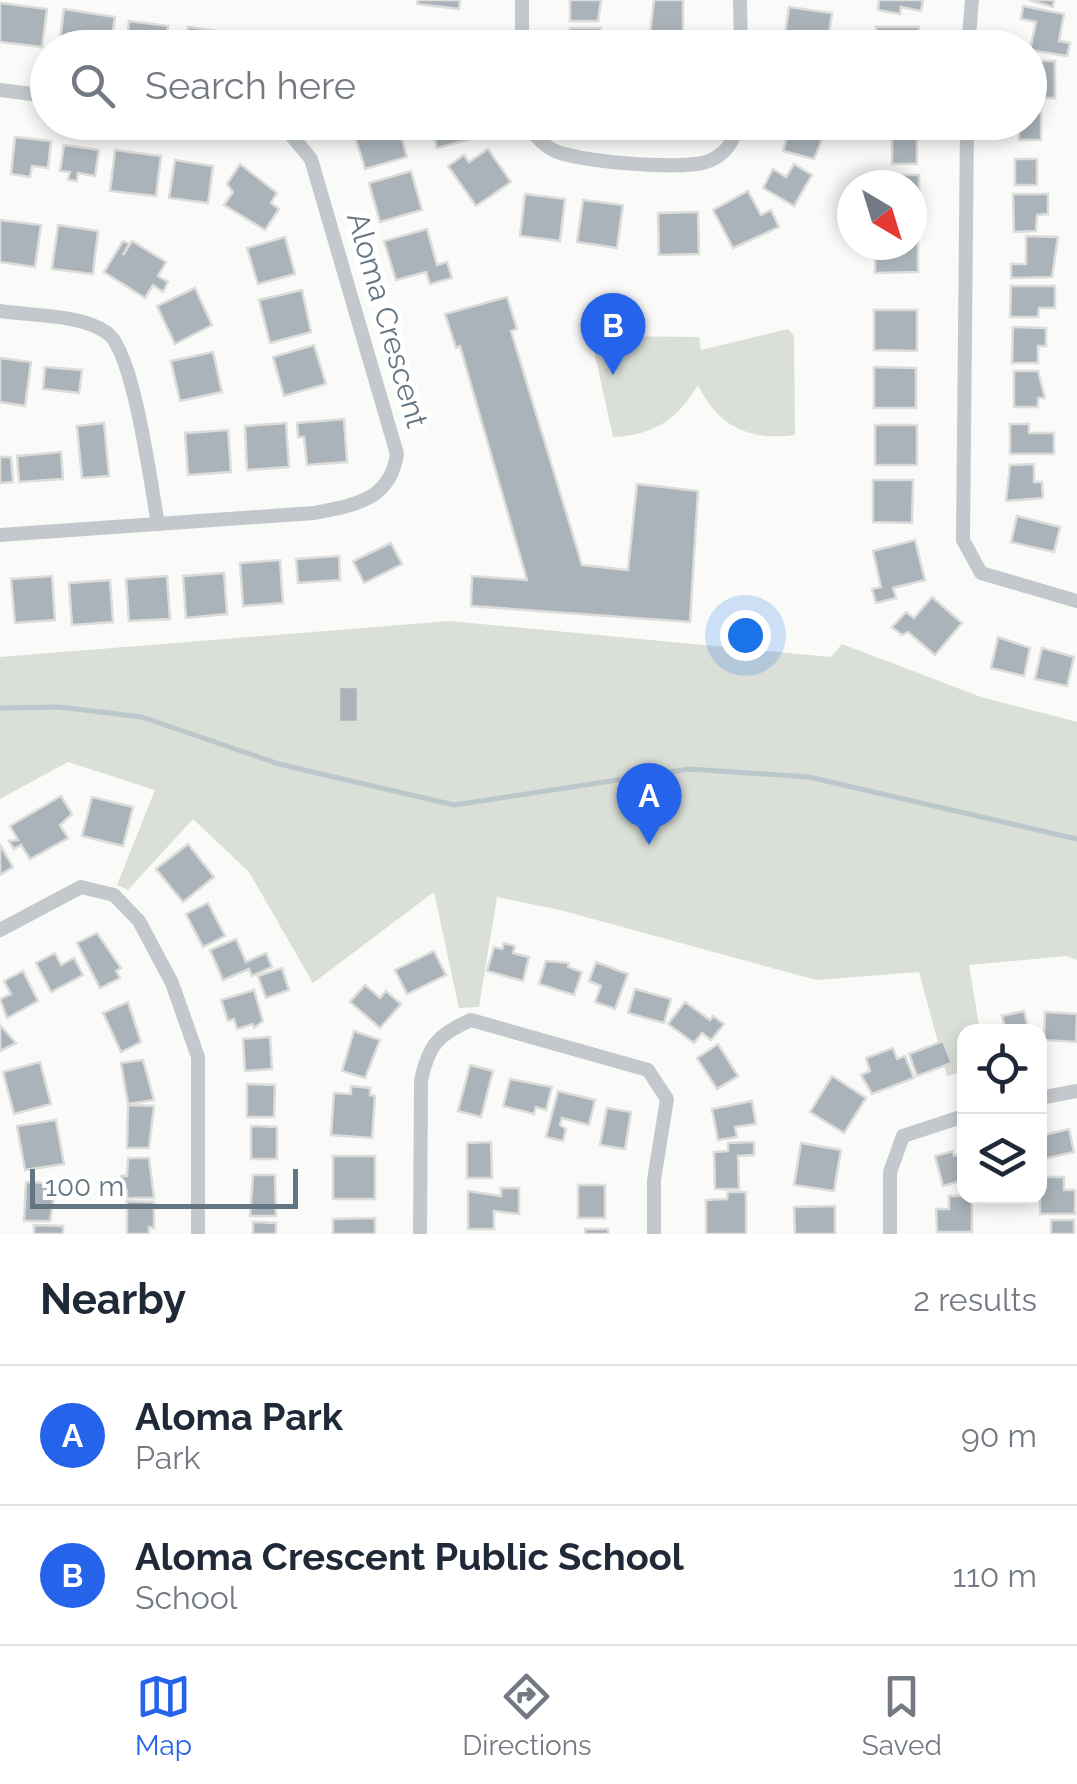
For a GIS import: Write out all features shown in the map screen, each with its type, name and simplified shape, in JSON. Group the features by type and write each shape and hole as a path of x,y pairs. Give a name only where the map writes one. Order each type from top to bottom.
{"street":[{"path":"522,0 522,30"},
{"path":"740,0 741,30"},
{"path":"970,30 972,0"},
{"path":"0,90 30,94"},
{"name":"Aloma Crescent","path":"0,535 314,513 364,503 377,496 395,469 397,454 312,159 295,140"},
{"path":"539,140 568,156 686,165 707,162 724,153 734,140"},
{"path":"967,140 962,540 981,573 1077,601"},
{"path":"0,311 88,325 106,331 120,344 140,420 158,524"},
{"path":"0,930 81,888 114,895 139,921 172,983 198,1057 198,1234"},
{"path":"420,1234 421,1080 426,1056 432,1042 471,1020 648,1070 667,1100 654,1180 654,1234"},
{"path":"1047,1097 1077,1091"},
{"path":"890,1234 890,1172 903,1136 957,1118"}],"shaded area":[{"path":"788,329 794,336 795,435 764,436 737,428 715,411 698,385 682,408 663,423 641,433 613,437 592,341 600,336 699,337 701,350"},
{"path":"450,621 831,657 842,644 981,697 1077,722 1077,960 1066,956 969,965 979,1024 957,1024 957,1073 947,1076 919,972 816,980 560,910 497,897 479,1007 459,1008 434,892 313,983 249,872 193,819 128,890 117,885 155,790 68,762 0,799 0,657"}],"building":[{"path":"418,0 460,0 459,9 417,4"},
{"path":"570,0 601,0 598,21 570,21"},
{"path":"654,0 683,0 683,30 650,30"},
{"path":"879,0 923,0 921,11 901,7 900,14 878,10"},
{"path":"1029,0 1054,0 1053,7"},
{"path":"0,3 47,9 44,30 30,30 30,46 0,42"},
{"path":"1023,6 1064,14 1059,41 1070,43 1067,56 1047,53 1047,30 1034,30 1036,22 1021,19"},
{"path":"789,7 832,13 830,30 786,30"},
{"path":"64,9 115,17 113,30 61,30"},
{"path":"129,21 168,26 167,30 128,30"},
{"path":"876,27 919,27 919,30"},
{"path":"1047,61 1055,61 1055,98 1047,98"},
{"path":"15,137 51,141 48,168 32,166 30,177 11,174"},
{"path":"356,140 402,140 407,157 365,169"},
{"path":"435,140 468,140 437,148"},
{"path":"786,140 822,140 814,159 783,151"},
{"path":"892,140 917,140 917,164 892,164"},
{"path":"64,145 99,150 95,176 78,173 77,181 68,180 70,172 60,171"},
{"path":"488,149 511,182 476,206 448,166 464,155 469,162"},
{"path":"115,150 161,156 156,196 110,191"},
{"path":"1015,159 1037,159 1037,185 1015,185"},
{"path":"175,160 213,166 208,203 169,198"},
{"path":"240,164 277,193 271,203 279,209 265,230 224,205 233,192 227,184"},
{"path":"794,164 812,175 794,206 763,188 773,169 786,177"},
{"path":"411,171 422,210 380,222 369,183"},
{"path":"748,191 761,215 771,210 779,227 733,248 713,210"},
{"path":"525,194 565,199 560,241 520,236"},
{"path":"1013,194 1048,194 1048,214 1037,215 1036,231 1014,232"},
{"path":"583,200 623,205 617,248 577,242"},
{"path":"698,212 699,254 659,255 658,213"},
{"path":"0,220 41,225 35,267 0,262"},
{"path":"58,225 98,231 93,274 52,269"},
{"path":"427,229 437,265 447,262 452,278 430,284 426,272 396,280 384,241"},
{"path":"1026,236 1058,237 1052,277 1011,278 1011,264 1026,264"},
{"path":"285,237 295,274 258,284 247,248"},
{"path":"123,241 129,244 123,255 132,241 166,262 158,276 168,282 163,292 153,285 145,298 104,272"},
{"path":"875,260 918,260 918,272 875,273"},
{"path":"1011,286 1055,286 1055,308 1039,308 1038,317 1010,317"},
{"path":"195,288 212,325 175,344 157,306"},
{"path":"302,290 311,332 270,343 259,300"},
{"path":"507,297 517,329 511,331 582,565 628,570 637,484 698,491 690,622 471,606 472,576 527,580 460,346 456,348 445,314"},
{"path":"874,310 917,310 917,351 874,350"},
{"path":"1013,327 1046,328 1046,346 1038,346 1038,363 1012,363"},
{"path":"314,345 326,384 284,396 273,357"},
{"path":"213,352 222,392 180,401 171,361"},
{"path":"0,358 31,362 25,406 0,402"},
{"path":"45,367 82,370 79,393 43,389"},
{"path":"874,367 916,368 916,408 874,408"},
{"path":"1014,371 1038,371 1045,398 1038,398 1038,407 1014,407"},
{"path":"344,419 347,462 307,465 304,437 298,437 297,423"},
{"path":"104,423 109,476 82,478 77,426"},
{"path":"286,423 289,467 247,470 245,426"},
{"path":"1010,424 1029,424 1029,433 1054,433 1054,454 1010,454"},
{"path":"875,425 917,425 917,465 875,465"},
{"path":"228,430 231,472 188,475 185,433"},
{"path":"61,452 63,479 19,482 17,456"},
{"path":"0,457 11,457 13,482 0,483"},
{"path":"1034,464 1034,482 1042,482 1043,498 1006,501 1010,465"},
{"path":"873,480 913,480 912,523 873,522"},
{"path":"1017,516 1060,527 1054,552 1011,542"},
{"path":"915,540 925,580 893,588 896,598 876,603 872,589 881,587 873,551"},
{"path":"391,543 402,564 364,583 353,561"},
{"path":"339,556 340,580 298,583 296,559"},
{"path":"280,560 283,603 243,606 240,563"},
{"path":"224,573 227,614 186,618 183,576"},
{"path":"52,576 55,620 15,623 11,579"},
{"path":"167,576 170,619 129,621 126,579"},
{"path":"110,580 113,622 72,625 69,583"},
{"path":"932,597 962,623 935,655 908,632 902,635 892,627 906,612 914,618"},
{"path":"998,637 1030,648 1024,676 991,668"},
{"path":"1042,648 1074,657 1067,686 1035,679"},
{"path":"339,687 358,687 358,722 339,722"},
{"path":"61,796 72,814 60,825 68,838 30,859 21,845 14,849 9,841 18,840 10,826"},
{"path":"92,797 133,807 123,846 82,836"},
{"path":"188,844 214,877 183,902 156,869"},
{"path":"0,845 13,867 0,875"},
{"path":"208,903 225,936 203,947 186,914"},
{"path":"97,933 121,968 116,971 120,978 100,988 77,943"},
{"path":"236,939 246,962 266,953 272,967 252,976 249,969 223,980 210,950"},
{"path":"504,943 515,946 513,953 529,957 523,981 487,971 494,947 502,949"},
{"path":"434,951 446,975 407,994 395,970"},
{"path":"55,953 61,965 74,958 83,975 51,992 36,963"},
{"path":"546,961 569,963 568,967 582,972 574,995 539,984"},
{"path":"596,962 628,974 615,1009 595,1002 601,986 589,981"},
{"path":"282,968 289,990 266,998 258,976"},
{"path":"23,971 38,1001 7,1018 0,999 11,994 4,981"},
{"path":"365,985 380,998 386,991 401,1004 380,1028 350,1002"},
{"path":"635,989 671,999 664,1023 628,1013"},
{"path":"254,990 263,1021 254,1028 253,1024 237,1029 234,1019 228,1021 221,1000"},
{"path":"128,1002 141,1042 121,1052 103,1013"},
{"path":"685,1002 710,1020 713,1016 724,1024 711,1040 702,1033 694,1043 668,1024"},
{"path":"1024,1011 1027,1024 1004,1024 1002,1016"},
{"path":"1045,1012 1077,1014 1076,1042 1047,1040"},
{"path":"0,1025 16,1043 0,1051"},
{"path":"354,1031 380,1040 365,1078 342,1071"},
{"path":"270,1037 272,1069 245,1071 243,1039"},
{"path":"943,1041 952,1063 917,1076 909,1054"},
{"path":"718,1044 738,1076 717,1089 697,1058"},
{"path":"893,1048 897,1059 905,1056 914,1078 872,1094 861,1075 870,1071 866,1058"},
{"path":"143,1060 154,1100 128,1104 121,1063"},
{"path":"40,1062 51,1104 14,1114 3,1072"},
{"path":"470,1065 493,1071 481,1117 458,1111"},
{"path":"832,1076 866,1098 844,1133 810,1112"},
{"path":"510,1079 552,1087 546,1110 536,1107 534,1114 503,1106"},
{"path":"247,1084 275,1085 274,1117 247,1117"},
{"path":"351,1086 370,1088 370,1095 375,1096 372,1138 331,1135 334,1093 351,1094"},
{"path":"558,1091 595,1100 589,1125 562,1118 560,1125 566,1129 563,1141 546,1137"},
{"path":"752,1101 756,1124 735,1127 737,1137 718,1140 712,1109"},
{"path":"128,1105 154,1106 149,1148 127,1148"},
{"path":"607,1108 631,1112 625,1149 600,1145"},
{"path":"56,1120 64,1164 25,1170 17,1126"},
{"path":"251,1126 277,1127 277,1159 251,1159"},
{"path":"1069,1129 1074,1152 1047,1158 1047,1134"},
{"path":"491,1142 492,1178 467,1178 467,1143"},
{"path":"754,1142 754,1155 738,1156 739,1189 715,1189 714,1152 728,1151 728,1143"},
{"path":"801,1143 841,1150 834,1191 794,1185"},
{"path":"953,1151 957,1155 957,1182 943,1186 935,1156"},
{"path":"333,1156 375,1156 375,1199 333,1199"},
{"path":"128,1158 149,1158 154,1198 127,1198 127,1190 121,1189"},
{"path":"253,1175 275,1175 276,1216 250,1216"},
{"path":"1047,1177 1064,1177 1064,1190 1075,1190 1075,1214 1040,1214 1040,1204 1047,1204"},
{"path":"26,1182 51,1183 50,1192 55,1192 50,1221 24,1221"},
{"path":"578,1185 605,1185 605,1218 578,1218"},
{"path":"501,1188 519,1188 519,1214 494,1211 494,1229 468,1229 468,1191 501,1196"},
{"path":"728,1192 746,1192 746,1234 706,1234 706,1200 727,1199"},
{"path":"949,1196 957,1196 957,1204 972,1204 972,1232 937,1232 936,1209 949,1209"},
{"path":"127,1201 154,1202 154,1228 149,1227 149,1234 127,1234"},
{"path":"835,1206 835,1234 795,1234 794,1207"},
{"path":"375,1218 375,1234 333,1234 333,1219"},
{"path":"1051,1220 1074,1220 1074,1234 1051,1234"},
{"path":"253,1222 276,1223 276,1234 253,1234"},
{"path":"34,1225 63,1226 63,1234 34,1234"},
{"path":"585,1229 608,1229 608,1234 585,1234"}],"waterway":[{"path":"0,708 59,707 142,717 279,764 454,805 689,769 809,777 1077,839"}],"place":[{"name":"Aloma Crescent Public School","path":"613,375"},
{"name":"Aloma Park","path":"649,845"}]}
